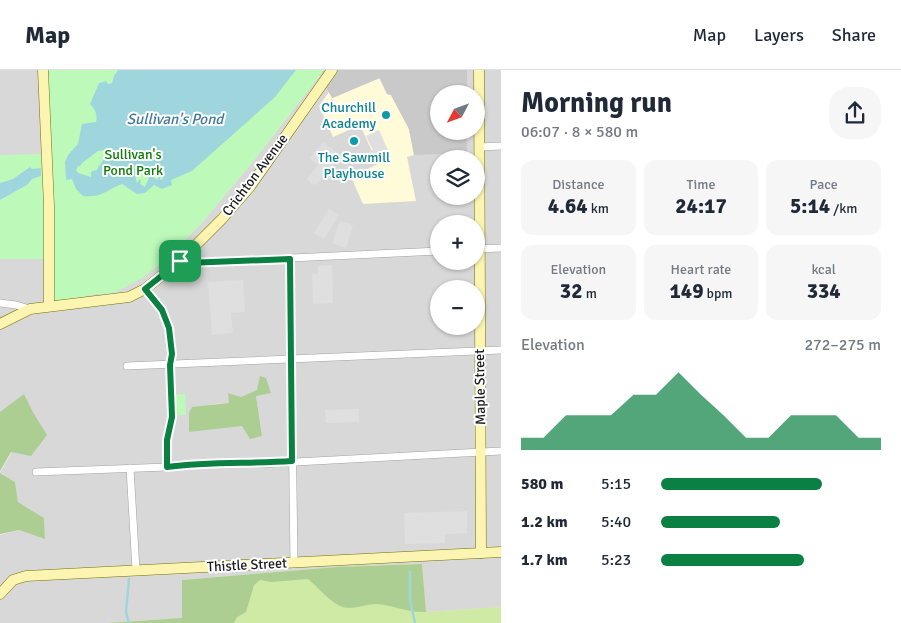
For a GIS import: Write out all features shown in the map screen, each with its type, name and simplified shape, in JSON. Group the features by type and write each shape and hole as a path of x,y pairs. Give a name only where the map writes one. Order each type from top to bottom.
{"street":[{"path":"43,70 49,206 49,306"},
{"name":"Crichton Avenue","path":"0,324 30,309 129,297 145,289 180,261 222,219 248,188 332,70"},
{"name":"Maple Street","path":"478,215 479,70"},
{"path":"479,147 501,146"},
{"path":"485,249 501,248"},
{"path":"180,261 186,263 430,251"},
{"path":"290,259 294,562"},
{"name":"Maple Street","path":"478,270 481,553"},
{"path":"145,289 162,310 169,328 172,354 170,365 172,417 167,440 167,467"},
{"path":"0,303 30,309"},
{"path":"127,366 501,350"},
{"path":"36,472 167,467 183,464 258,464 501,451"},
{"path":"130,468 136,570"},
{"name":"Thistle Street","path":"0,594 19,577 501,552"}],"shaded area":[{"path":"0,70 41,70 42,155 0,155"},
{"path":"324,70 501,70 501,607 426,612 422,564 337,567 182,580 182,618 107,623 0,623 0,535 19,530 45,538 44,518 18,502 15,482 0,473 34,414 24,395 0,412 0,259 45,259 96,294 114,293 200,225 251,164","holes":["258,390 256,396 262,436 242,426 212,404 230,403 228,393 241,397"]},
{"path":"324,70 467,70 467,85 430,85 430,140 467,140 467,150 430,150 430,154 414,155 409,129 391,95 387,94 380,78 332,98 320,76"},
{"path":"379,78 387,94 391,95 409,129 414,155 407,157 416,201 363,204 351,177 378,164 360,125 333,137 319,106 329,92 333,98"},
{"path":"379,130 391,157 371,162 367,153 373,150 366,136"},
{"path":"323,142 340,155 316,185 307,179 318,165 310,158"},
{"path":"329,209 339,215 324,239 314,233"},
{"path":"340,221 353,225 346,248 332,243"},
{"path":"332,265 333,303 313,304 312,274 318,274 318,266"},
{"path":"243,280 245,312 231,313 233,333 212,335 208,282"},
{"path":"359,409 359,422 326,423 325,410"},
{"path":"467,511 467,533 445,534 445,543 405,544 404,513"}],"green space":[{"name":"Sullivan's Pond Park","path":"41,70 324,70 251,164 200,225 164,261 142,278 114,293 96,294 45,305 44,259 0,259 0,200 27,185 32,179 41,176 40,169 32,169 30,167 13,179 0,183 0,155 42,154"},
{"path":"260,376 266,378 271,393 256,396 262,436 250,439 242,426 189,432 189,413 192,407 229,403 228,393 241,397 257,390"},
{"path":"24,394 47,435 31,456 11,452 0,471 0,412"},
{"path":"185,394 186,415 175,415 175,395"},
{"path":"0,473 15,482 18,502 44,518 45,539 19,530 0,534"},
{"path":"422,564 426,612 501,607 501,623 107,623 182,618 182,580 337,567"},
{"path":"422,564 426,612 376,604 347,608 330,600 308,579 271,582 260,580 254,585 246,612 238,617 234,623 107,623 182,618 182,580 337,567"}],"water":[{"name":"Sullivan's Pond","path":"118,70 296,70 275,97 192,171 171,180 172,185 162,189 154,185 145,193 137,194 122,184 99,195 83,196 76,189 72,179 66,180 65,162 68,155 78,144 82,124 96,122 96,112 90,104 99,83 106,81 108,84 112,83","holes":["104,150 107,154 96,171 91,172 91,177 78,173 76,170 78,166 98,151","155,165 160,166 165,172 162,180 160,179 161,173 157,180 150,171","143,172 147,174 149,178 145,187 140,184 140,179 137,183 135,175"]},
{"path":"30,167 32,169 41,168 41,176 32,179 27,185 0,200 0,183 13,179"}],"waterway":[{"path":"410,572 410,600 415,623"},
{"path":"129,579 126,612 129,623"}],"place":[{"name":"Churchill Academy","path":"386,115"},
{"name":"The Sawmill Playhouse","path":"354,141"}],"route":[{"path":"290,259 292,461 258,464 183,464 167,467 167,440 172,417 170,365 172,354 169,328 162,310 145,289 180,261 186,263 290,259"}]}
